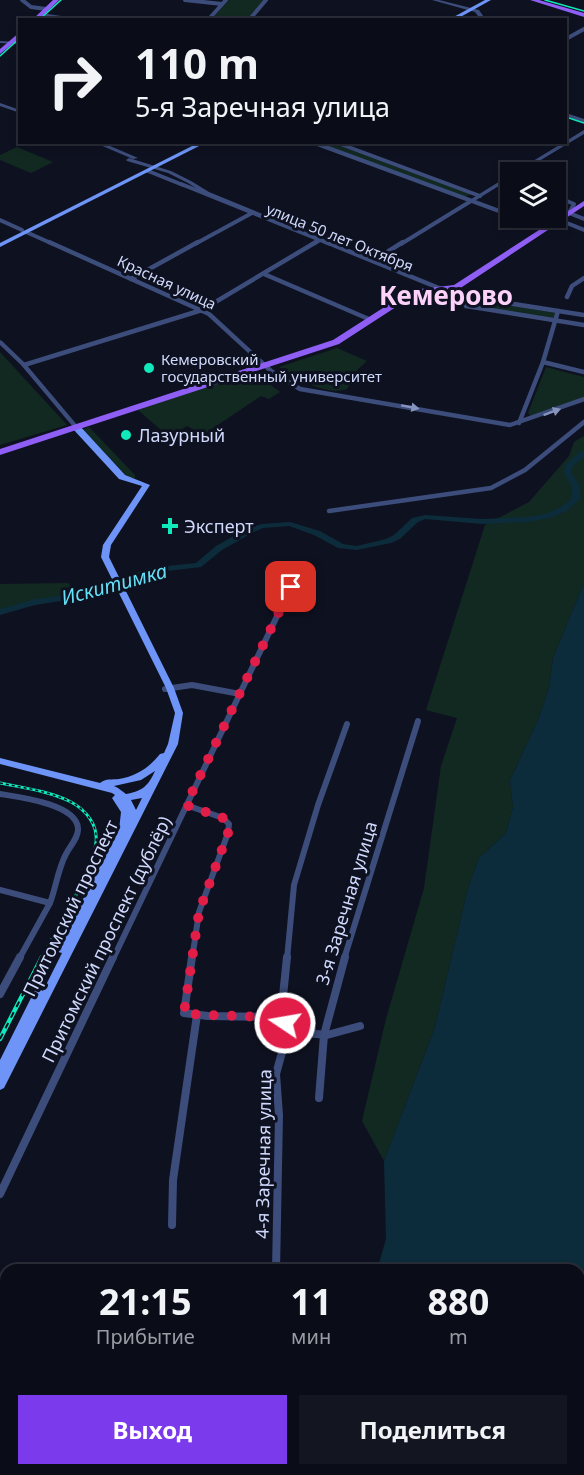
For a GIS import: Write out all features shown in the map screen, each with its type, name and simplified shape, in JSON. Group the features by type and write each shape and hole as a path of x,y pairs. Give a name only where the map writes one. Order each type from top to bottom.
{"main road":[{"path":"45,15 56,0"},
{"path":"45,15 64,0"},
{"path":"449,18 483,0"},
{"path":"453,18 467,9 489,0"},
{"path":"533,0 584,14"},
{"path":"540,0 584,14"},
{"path":"0,52 17,44"},
{"path":"0,59 17,44"},
{"path":"150,168 194,144"},
{"path":"0,243 201,144"},
{"path":"566,208 584,195"},
{"path":"566,214 584,203"},
{"path":"499,255 534,228"},
{"path":"0,451 336,342 414,292 459,285 538,228"},
{"path":"437,288 487,263"},
{"path":"75,426 122,477 144,484 107,545 106,567 179,713 179,723 173,744 133,814"},
{"path":"127,831 173,730 173,710 167,689"},
{"path":"82,782 125,782 144,774 161,760"},
{"name":"Притомский проспект","path":"0,761 115,790 131,806 133,814 127,831 0,1085"},
{"name":"Притомский проспект","path":"0,765 105,792 123,799"},
{"path":"123,799 147,790"},
{"name":"Притомский проспект","path":"0,1071 127,831 123,799"}],"street":[{"path":"22,0 45,15 63,18"},
{"path":"185,0 222,4"},
{"path":"210,18 226,0"},
{"path":"251,18 266,0"},
{"path":"434,0 467,9 482,18"},
{"path":"567,38 584,29"},
{"path":"0,42 17,44"},
{"path":"0,105 18,111"},
{"path":"567,117 584,123"},
{"path":"567,142 584,132"},
{"name":"улица 50 лет Октября","path":"100,144 181,184 437,288"},
{"path":"317,144 500,211"},
{"path":"340,144 480,196"},
{"path":"534,162 564,144"},
{"name":"улица 50 лет Октября","path":"118,152 129,160 196,184 207,193 253,213"},
{"name":"улица 50 лет Октября","path":"181,184 191,188 196,184"},
{"path":"373,261 500,184"},
{"path":"566,201 575,206 569,213 584,219"},
{"path":"131,279 253,213"},
{"name":"Красная улица","path":"0,220 202,310 264,364 300,389 510,425 519,423"},
{"path":"566,221 584,230"},
{"path":"24,365 202,310 320,240"},
{"name":"улица 50 лет Октября","path":"320,240 437,288"},
{"path":"264,274 369,319"},
{"path":"567,297 572,286 584,278"},
{"path":"459,285 461,292 469,298"},
{"path":"437,288 469,298 584,315"},
{"path":"469,298 466,303 468,306 584,324"},
{"path":"519,423 543,362 558,311"},
{"path":"0,342 24,365 75,426"},
{"path":"543,362 584,372"},
{"path":"519,423 584,399"},
{"path":"329,511 491,488 525,470 584,422"},
{"name":"Притомский проспект (дублёр)","path":"0,1194 301,566"},
{"path":"167,689 202,686 240,694"},
{"name":"3-я Заречная улица","path":"319,1098 324,1035 334,992 418,721"},
{"name":"4-я Заречная улица","path":"276,1264 279,1115 276,1074 286,1038 283,996 294,885 318,805 347,724"},
{"path":"0,794 59,808 75,819 78,826 77,834 64,859 50,903 0,994"},
{"path":"186,805 223,818 229,824 228,833 199,912 184,1013 268,1017 306,1033 324,1035 360,1026"},
{"path":"0,890 50,903"},
{"path":"172,1225 173,1180 197,1015"}],"green space":[{"path":"229,0 264,0 248,18 213,18"},
{"path":"321,144 335,144 471,194 465,197"},
{"path":"17,147 53,162 31,173 0,160 0,155"},
{"path":"474,300 556,313 553,319 472,306"},
{"path":"337,348 367,361 358,369 347,389 339,391 321,388 302,381 279,367"},
{"path":"0,352 67,425 0,445"},
{"path":"546,367 584,377 584,398 532,417 528,413"},
{"path":"252,371 280,392 269,399 261,396 203,435 187,426 169,437 138,410"},
{"path":"89,427 135,475 135,478 127,479 81,430"},
{"path":"584,436 584,583 553,658 549,688 538,720 510,780 513,807 506,833 479,858 468,888 435,1027 384,1161 362,1121 386,1019 424,888 441,766 457,718 426,710 485,525 529,502 569,456 574,442"},
{"path":"68,583 78,593 36,600 0,612 0,584"}],"water":[{"path":"584,583 584,1264 379,1264 386,1239 384,1161 435,1027 468,888 479,858 506,833 513,807 510,780 538,720 549,688 553,658"}],"waterway":[{"name":"Искитимка","path":"0,612 35,602 83,595 149,571 198,565 219,548 262,526 290,524 317,533 341,546 357,548 397,537 415,520 425,517 505,522 547,516 564,509 576,499 576,486 567,472 570,465 584,453"}],"tram line":[{"path":"41,18 61,0"},
{"path":"545,0 584,11"},
{"path":"0,56 18,40"},
{"path":"567,117 584,123"}],"railway":[{"path":"0,783 63,798 82,809 95,830 96,842 88,869 41,959"},
{"path":"0,1039 42,957"}],"place":[{"name":"Кемеровский государственный университет","path":"149,368"},
{"name":"Лазурный","path":"126,435"},
{"name":"Эксперт","path":"170,526"}],"district":[{"name":"Кемерово","path":"446,295"}],"route":[{"path":"285,1023 268,1017 208,1016 184,1013 199,912 228,833 229,824 223,818 186,805 291,587"}]}
